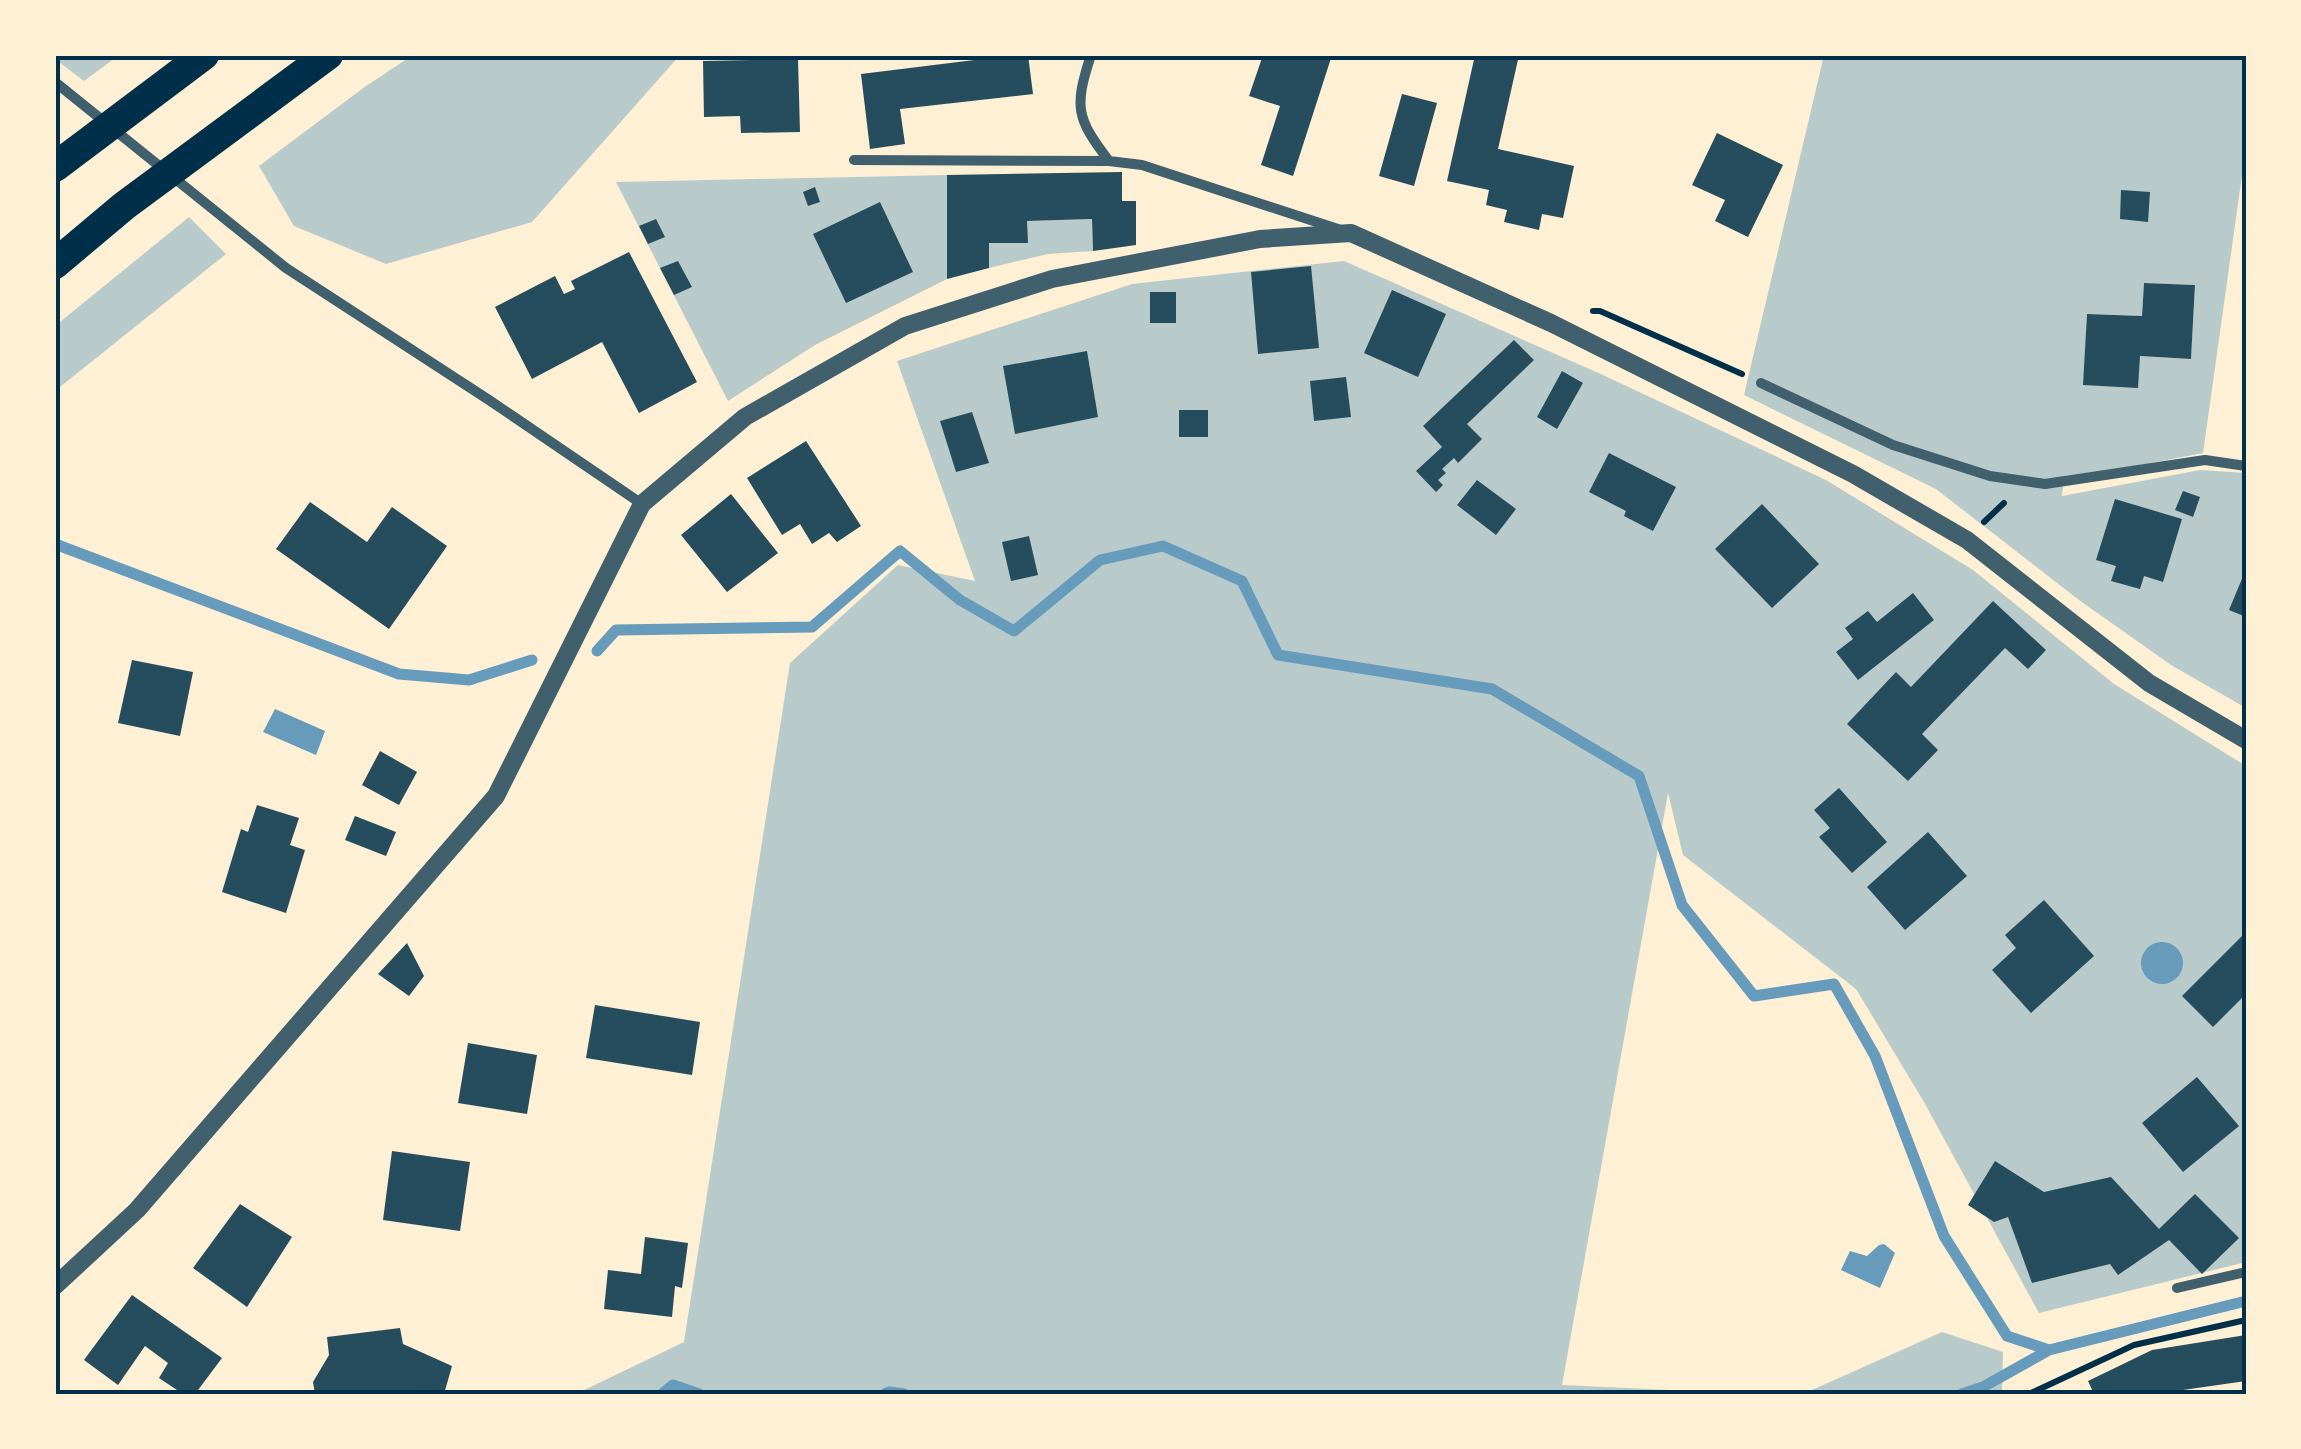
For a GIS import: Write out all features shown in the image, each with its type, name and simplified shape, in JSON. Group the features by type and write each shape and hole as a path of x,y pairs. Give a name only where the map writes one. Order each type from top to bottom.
{"highway":[{"path":"55,167 204,55"},
{"path":"55,264 124,206 328,55"}],"street":[{"path":"1091,55 1082,82 1080,117 1109,161"},
{"path":"55,82 286,268 642,504"},
{"path":"854,160 1109,161 1142,166 1351,233 1551,323 1853,474 1966,540 2149,683 2246,740"},
{"path":"55,1286 137,1210 496,796 642,504 745,417 905,326 1052,279 1260,239 1351,233"},
{"path":"1761,383 1893,444 1990,476 2061,484 2205,460 2246,466"},
{"path":"2176,1288 2246,1272"}],"path":[{"path":"1551,323 1585,310 1600,311 1761,383"},
{"path":"1982,524 2006,501"},
{"path":"2029,1394 2134,1345 2246,1320"}],"shaded area":[{"path":"55,55 119,55 84,81"},
{"path":"413,55 680,55 532,222 386,264 294,226 259,166"},
{"path":"1824,55 2246,55 2246,147 2203,453 2064,476 2062,496 2200,470 2246,473 2246,708 2171,665 2079,600 1936,489 1744,395","holes":["2144,283 2195,285 2191,359 2140,356 2084,385 2087,314 2142,316"]},
{"path":"947,175 947,279 815,345 728,401 616,182"},
{"path":"189,217 226,254 55,391 55,326"},
{"path":"1092,219 1093,251 1048,254 989,268 989,243 1027,242 1027,221"},
{"path":"1344,261 1603,375 1826,480 1973,570 2114,684 2246,766 2246,1262 2039,1313 1924,1102 1856,989 1683,855 1668,793 1562,1385 1755,1394 576,1394 684,1342 790,663 898,565 975,581 897,361 1132,284"},
{"path":"1942,1332 2003,1352 2002,1394 1803,1394"}],"water":[{"path":"275,709 325,731 316,755 263,732"},
{"path":"2162,942 2177,948 2183,963 2177,978 2162,984 2147,978 2141,963 2147,948"},
{"path":"1884,1244 1895,1253 1880,1288 1841,1270 1850,1251 1867,1256"}],"building":[{"path":"1028,55 1033,94 900,109 905,144 870,149 861,74"},
{"path":"1263,55 1332,55 1293,176 1261,165 1280,106 1249,96"},
{"path":"1475,55 1519,55 1498,149 1574,166 1563,218 1542,214 1539,230 1504,222 1507,210 1486,205 1489,190 1447,181"},
{"path":"798,59 800,132 741,133 740,116 704,117 703,61"},
{"path":"1402,94 1437,103 1414,186 1379,176"},
{"path":"1717,133 1783,165 1748,237 1715,221 1725,200 1692,185"},
{"path":"1122,172 1122,201 1136,201 1136,245 1093,251 1092,219 1027,221 1028,243 989,243 989,268 947,279 947,175"},
{"path":"815,187 820,202 808,206 803,192"},
{"path":"2121,190 2150,192 2148,222 2120,219"},
{"path":"880,202 913,272 846,303 813,234"},
{"path":"656,219 665,237 648,244 639,226"},
{"path":"629,252 697,382 639,413 602,342 532,379 495,307 555,276 564,294 575,289 571,281"},
{"path":"678,261 692,287 674,295 660,268"},
{"path":"1311,266 1319,348 1258,354 1251,272"},
{"path":"2144,283 2195,285 2191,359 2140,356 2138,388 2083,385 2087,314 2142,316"},
{"path":"1392,290 1446,314 1418,377 1364,353"},
{"path":"1150,292 1176,292 1176,323 1150,323"},
{"path":"1514,340 1534,360 1467,424 1482,439 1458,463 1454,458 1442,469 1446,473 1438,480 1443,485 1436,492 1416,471 1442,447 1423,426"},
{"path":"1087,351 1098,417 1015,434 1003,366"},
{"path":"1562,371 1583,383 1557,429 1537,417"},
{"path":"1346,377 1351,417 1314,421 1310,381"},
{"path":"1179,410 1208,410 1208,437 1179,437"},
{"path":"972,412 989,463 956,472 940,421"},
{"path":"806,441 861,526 837,542 829,533 812,544 800,524 782,535 747,478"},
{"path":"1609,453 1676,487 1653,531 1624,516 1626,511 1589,492"},
{"path":"1477,480 1516,509 1496,535 1457,505"},
{"path":"2183,491 2200,497 2193,517 2175,510"},
{"path":"731,494 778,553 727,592 681,535"},
{"path":"2115,499 2182,519 2163,582 2144,576 2140,589 2111,581 2116,566 2096,560"},
{"path":"310,502 367,542 392,507 447,546 389,629 276,549"},
{"path":"1762,504 1819,564 1772,608 1715,549"},
{"path":"1029,536 1038,575 1011,581 1002,542"},
{"path":"2246,569 2246,617 2229,610"},
{"path":"1913,593 1934,620 1858,680 1836,652 1853,639 1845,628 1868,611 1877,622"},
{"path":"1993,601 2046,650 2028,669 2005,648 1922,734 1938,750 1908,781 1847,724 1896,672 1911,687"},
{"path":"132,660 193,672 180,736 118,723"},
{"path":"380,751 417,772 399,805 362,785"},
{"path":"1839,788 1887,842 1852,873 1819,837 1830,828 1814,810"},
{"path":"257,805 299,818 290,845 305,850 286,913 222,892 241,829 248,832"},
{"path":"355,816 396,832 386,856 345,840"},
{"path":"1928,832 1967,876 1905,930 1867,887"},
{"path":"2044,900 2094,956 2031,1013 1992,970 2016,948 2005,935"},
{"path":"2246,932 2246,994 2213,1027 2182,996"},
{"path":"407,943 424,976 409,996 378,974"},
{"path":"595,1005 700,1022 692,1075 586,1058"},
{"path":"468,1043 537,1055 527,1114 458,1103"},
{"path":"2197,1077 2239,1126 2183,1172 2142,1123"},
{"path":"392,1151 470,1162 460,1231 383,1220"},
{"path":"1995,1161 2044,1192 2111,1177 2159,1229 2195,1194 2239,1238 2202,1274 2169,1240 2118,1275 2110,1264 2032,1283 2008,1217 1994,1222 1968,1205"},
{"path":"240,1204 292,1237 247,1307 193,1268"},
{"path":"645,1237 688,1243 682,1288 675,1286 672,1317 604,1309 608,1270 641,1274"},
{"path":"132,1295 222,1358 195,1394 183,1394 159,1378 168,1363 145,1346 118,1385 84,1360"},
{"path":"400,1328 403,1344 452,1366 444,1394 315,1394 313,1382 329,1355 327,1337"},
{"path":"2246,1335 2246,1381 2155,1394 2094,1394 2088,1381 2152,1350"}],"waterway":[{"path":"55,544 399,674 469,680 532,660"},
{"path":"597,651 616,630 812,627 900,551 960,600 1014,631 1100,560 1163,546 1242,581 1278,655 1492,689 1639,776 1682,905 1754,996 1834,984 1875,1056 1944,1236 2007,1336 2049,1350 2246,1301"},
{"path":"1962,1394 1983,1387 2049,1350"},
{"path":"662,1394 673,1385 699,1394"},
{"path":"885,1394 904,1394"}]}
